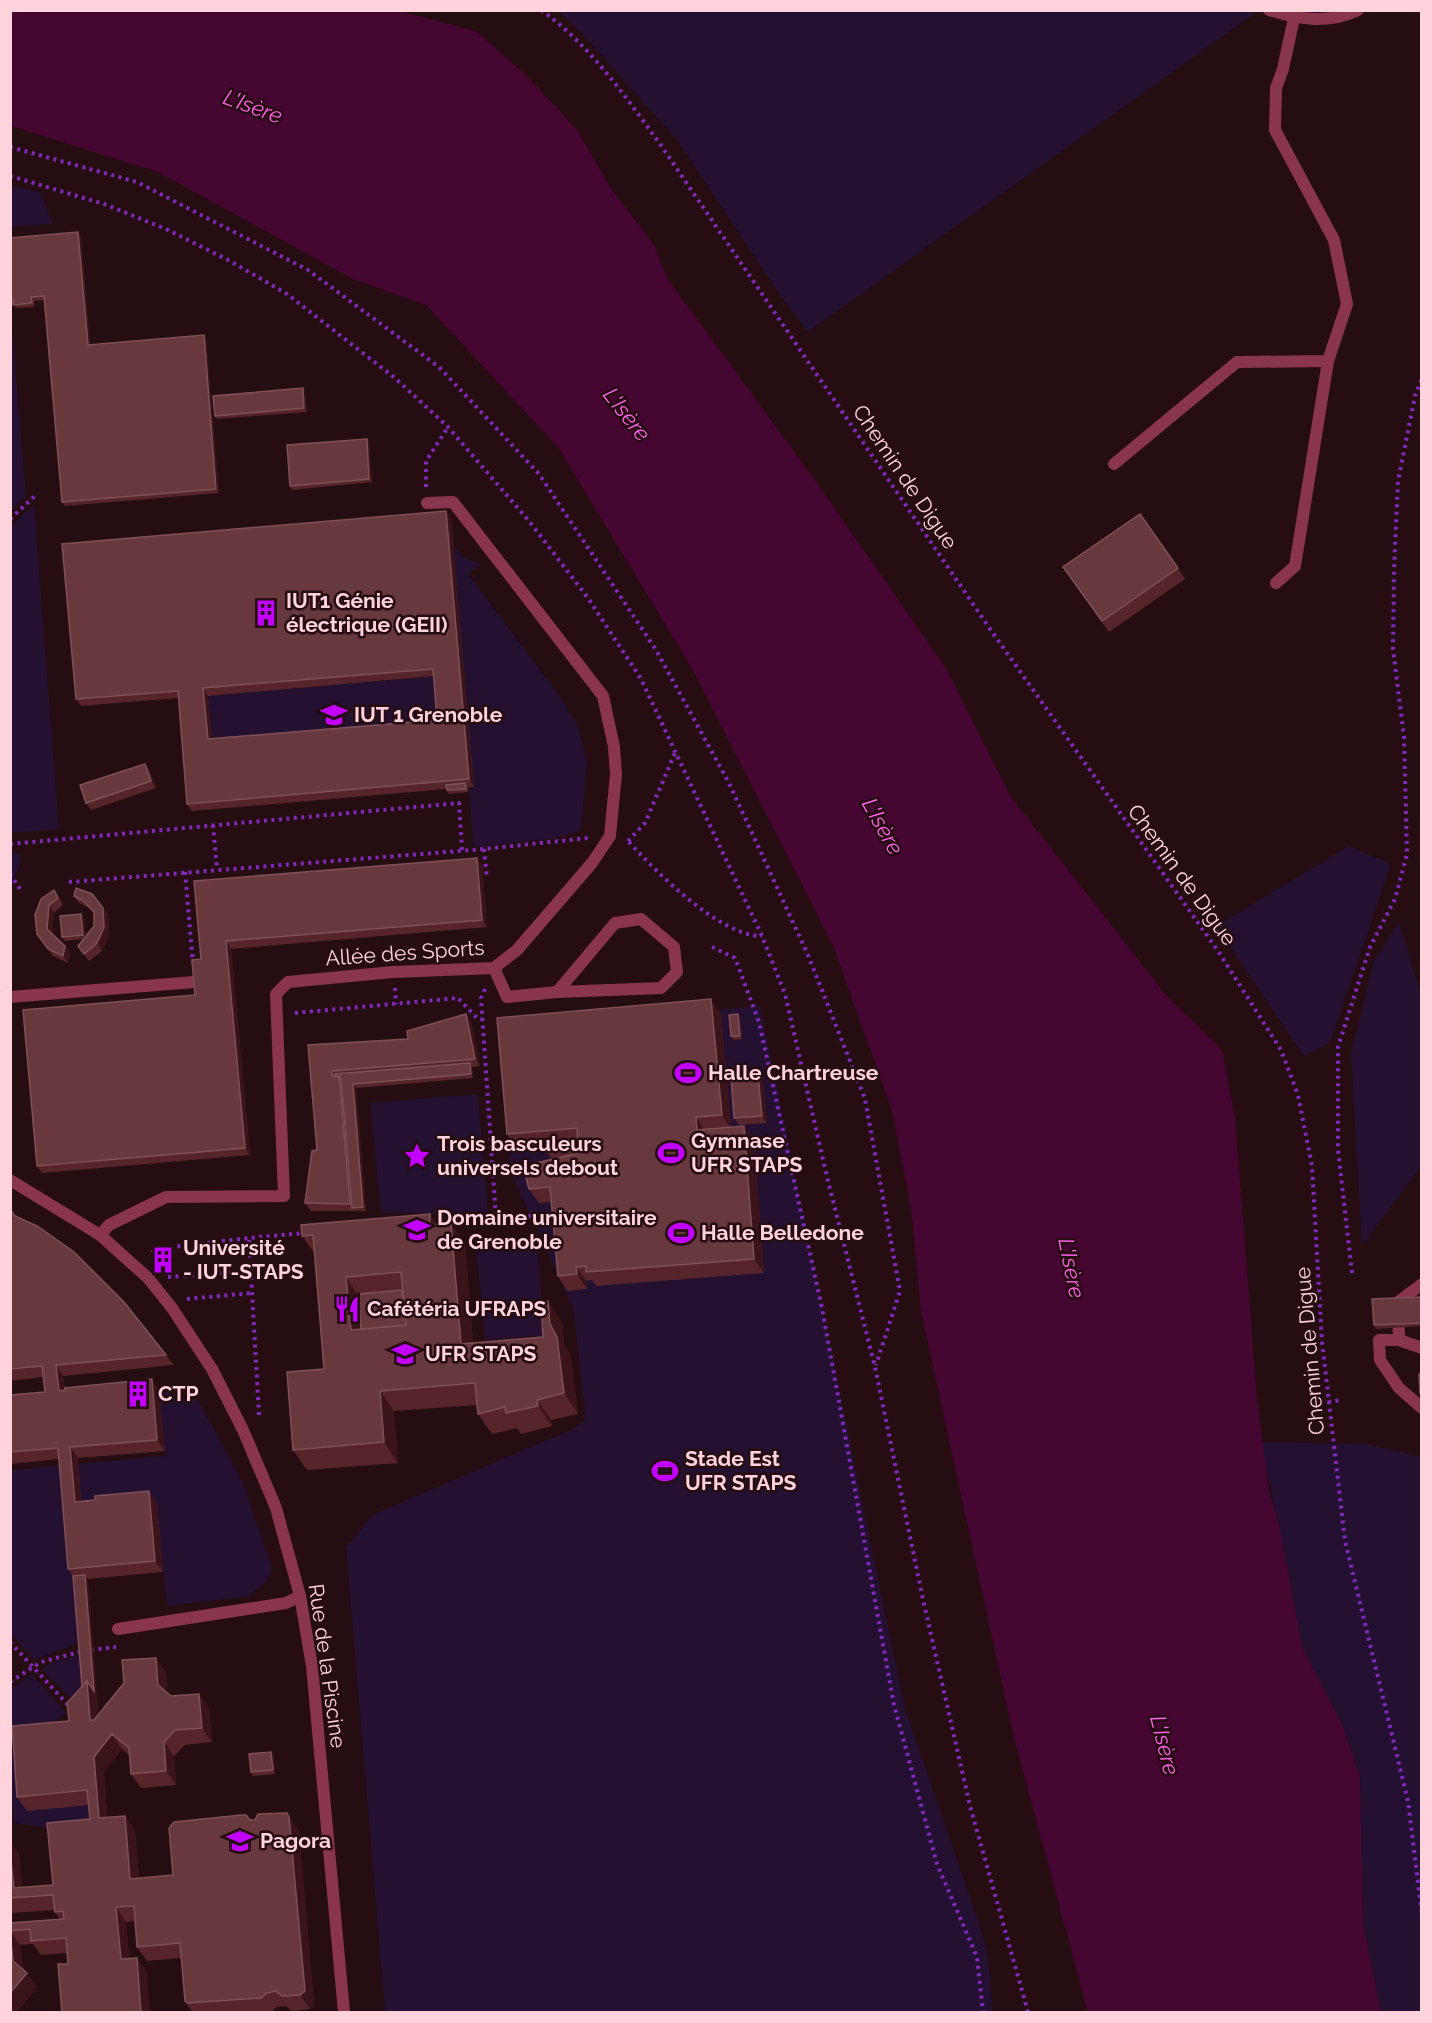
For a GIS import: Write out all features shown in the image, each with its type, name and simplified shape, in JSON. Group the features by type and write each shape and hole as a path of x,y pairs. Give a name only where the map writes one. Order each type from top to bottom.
{"street":[{"path":"1269,10 1294,18 1318,20 1344,17 1358,10"},
{"path":"1276,583 1295,566 1328,361 1347,304 1334,240 1275,130 1276,88 1283,69 1294,18"},
{"path":"1114,464 1237,362 1328,361"},
{"name":"Allée des Sports","path":"100,1235 109,1225 166,1197 284,1196 276,994 288,982 393,972 494,968 517,950 592,863 611,832 616,774 614,747 603,696 453,502 427,503"},
{"path":"494,968 507,997 557,992 661,988 678,972 674,947 641,919 615,923 557,992"},
{"path":"10,998 194,982"},
{"name":"Rue de la Piscine","path":"10,1180 100,1235 148,1278 172,1308 212,1369 243,1430 276,1508 300,1596 312,1666 344,2013"},
{"path":"1399,1340 1398,1302 1422,1284"},
{"path":"1422,1348 1399,1340 1379,1340 1380,1360 1399,1388 1422,1408"},
{"path":"118,1629 286,1603 300,1596"}],"path":[{"name":"Chemin de Digue","path":"541,10 561,25 615,82 660,144 990,629 1218,951 1267,1024 1281,1050 1298,1095 1312,1166 1328,1402 1345,1541 1408,1801 1422,1915"},
{"path":"1352,1273 1338,1150 1338,1047 1370,947 1395,899 1407,854 1404,737 1393,649 1398,482 1415,396 1422,378"},
{"path":"427,503 426,461 448,427"},
{"path":"10,519 36,495"},
{"path":"629,843 645,823 675,752"},
{"path":"10,844 459,803 462,850"},
{"path":"213,825 217,869"},
{"path":"69,882 484,849 611,832 629,843 655,871 722,924 747,936 762,936"},
{"path":"484,849 487,879"},
{"path":"185,872 194,982"},
{"path":"10,874 22,892"},
{"path":"712,947 735,958 759,1022 822,1308 894,1705 937,1864 977,1957 983,2013"},
{"path":"494,968 481,998 496,1218"},
{"path":"277,1015 458,998 477,1018 482,1019"},
{"path":"428,1224 547,1215"},
{"path":"152,1255 158,1247 313,1232"},
{"path":"249,1238 258,1415"},
{"path":"167,1278 251,1271"},
{"path":"875,1367 900,1291"},
{"path":"184,1299 252,1293"},
{"path":"1328,1402 1342,1400"},
{"path":"253,1411 258,1402"},
{"path":"10,1642 72,1710"},
{"path":"10,1682 33,1667 62,1655 93,1650"}],"shaded area":[{"path":"558,11 1258,11 808,332 778,292 678,141 579,30"},
{"path":"11,185 40,192 53,224 11,227"},
{"path":"10,314 26,496 11,511"},
{"path":"34,504 59,829 11,833 11,526"},
{"path":"454,544 460,555 480,565 468,574 558,694 578,725 587,763 581,830 557,838 473,847"},
{"path":"438,676 442,727 213,746 208,696"},
{"path":"1349,846 1391,864 1330,1043 1304,1056 1216,926"},
{"path":"11,851 18,853 21,860 11,892"},
{"path":"1399,921 1421,995 1421,1166 1362,1246 1351,1054 1374,962"},
{"name":"Stade Est UFR STAPS","path":"760,1006 905,1709 981,1929 988,1957 993,2012 385,2012 346,1548 372,1515 575,1428 586,1419 573,1308 510,1171 501,1031"},
{"path":"478,1094 488,1213 381,1213 370,1103"},
{"path":"537,1243 545,1335 485,1340 476,1249"},
{"path":"159,1390 198,1400 244,1485 271,1565 266,1582 249,1596 167,1606 163,1572 82,1513 78,1464 165,1456"},
{"path":"1261,1442 1366,1444 1421,1457 1421,2012 1381,2012 1363,1922 1360,1776 1343,1727 1302,1647"},
{"path":"66,1465 81,1642 34,1660 11,1634 11,1470"},
{"path":"82,1655 83,1710 41,1669 53,1662"},
{"path":"32,1674 66,1713 57,1720 58,1737 97,1804 99,1826 59,1830 15,1823 10,1794 10,1689"}],"water":[{"name":"L'Isère","path":"11,11 398,11 476,31 526,75 577,130 610,187 654,245 667,278 817,483 947,670 1011,797 1166,995 1222,1050 1235,1118 1257,1398 1269,1491 1279,1524 1302,1647 1343,1727 1360,1776 1363,1922 1381,2012 1088,2012 1014,1738 921,1311 911,1208 892,1110 833,946 693,670 558,447 426,305 355,280 158,172 11,126"}],"building":[{"path":"78,232 88,345 204,335 216,489 62,502 44,296 31,297 32,303 13,305 13,299 10,299 10,238"},
{"path":"303,388 304,408 215,416 213,396"},
{"path":"367,439 369,479 290,486 287,445"},
{"name":"IUT1 Génie électrique (GEII)","path":"446,511 469,779 187,804 178,691 76,699 62,544","holes":["433,669 437,720 208,739 203,688"]},
{"path":"1140,514 1178,568 1102,621 1063,567"},
{"path":"145,764 151,781 86,803 80,785"},
{"path":"465,783 466,789 447,790 446,785"},
{"path":"477,858 482,920 226,941 245,1148 37,1166 23,1010 195,995 192,960 201,959 194,881"},
{"path":"76,888 92,894 103,908 104,927 97,943 84,954 78,946 94,926 94,912 84,901 74,896"},
{"path":"54,890 58,898 49,905 47,929 65,946 63,956 48,949 37,934 35,915 41,899"},
{"path":"81,914 83,935 62,937 60,916"},
{"name":"Gymnase UFR STAPS","path":"711,999 722,1115 696,1117 697,1130 744,1126 754,1259 586,1272 586,1266 576,1267 577,1274 558,1276 550,1187 529,1189 523,1166 579,1153 578,1150 548,1153 547,1146 578,1143 577,1128 507,1134 497,1018"},
{"path":"466,1014 475,1059 332,1071 332,1076 339,1076 350,1204 305,1203 312,1151 317,1150 308,1045 408,1039 407,1031"},
{"path":"738,1014 740,1036 731,1036 729,1015"},
{"path":"470,1063 471,1074 353,1084 363,1207 352,1208 341,1080 335,1074"},
{"path":"758,1075 762,1116 734,1118 731,1077"},
{"name":"CTP","path":"10,1209 15,1216 37,1226 74,1252 124,1302 166,1355 56,1365 59,1391 65,1388 152,1379 157,1440 70,1447 75,1502 95,1500 95,1496 149,1491 155,1561 68,1569 58,1448 10,1452 10,1395 45,1392 42,1366 10,1369"},
{"name":"UFR STAPS","path":"430,1214 430,1225 451,1223 461,1344 543,1337 541,1302 548,1301 550,1324 557,1337 564,1393 537,1400 538,1406 506,1413 505,1407 478,1414 475,1383 380,1391 384,1442 293,1450 287,1372 324,1369 313,1235 302,1236 301,1225","holes":["401,1272 406,1325 351,1330 346,1277"]},
{"name":"Université - IUT-STAPS","path":"157,1247 169,1262 164,1266 152,1251"},
{"path":"402,1290 406,1325 361,1329 358,1294"},
{"path":"1422,1297 1422,1323 1374,1325 1372,1299"},
{"path":"1419,1374 1422,1374 1422,1395 1420,1393"},
{"path":"85,1575 94,1691 87,1681 82,1686 73,1576"},
{"name":"Pagora","path":"156,1658 158,1685 171,1696 199,1694 202,1728 175,1730 164,1742 166,1771 131,1774 129,1748 112,1734 94,1757 99,1818 125,1816 130,1879 173,1875 169,1828 174,1822 242,1815 255,1820 258,1814 287,1813 305,1991 300,1995 282,1996 276,1991 267,1993 261,1998 187,2003 180,1943 137,1947 134,1906 116,1907 121,1959 137,1958 141,2013 62,2013 58,1964 68,1964 66,1938 31,1941 30,1929 10,1931 10,1923 64,1919 63,1911 55,1912 53,1895 10,1898 10,1852 14,1888 53,1885 47,1823 90,1819 87,1790 17,1797 12,1726 69,1721 67,1703 87,1681 90,1720 94,1720 124,1683 122,1660"},
{"path":"271,1752 273,1770 251,1772 249,1754"},
{"path":"10,1932 13,1961 27,1973 10,1993"}],"place":[{"name":"IUT1 Génie électrique (GEII)","path":"266,613"},
{"name":"IUT 1 Grenoble","path":"334,715"},
{"name":"Halle Chartreuse","path":"688,1073"},
{"name":"Gymnase UFR STAPS","path":"671,1153"},
{"name":"Trois basculeurs universels debout","path":"417,1156"},
{"name":"Domaine universitaire de Grenoble","path":"417,1230"},
{"name":"Halle Belledone","path":"681,1233"},
{"name":"Université - IUT-STAPS","path":"163,1260"},
{"name":"Cafétéria UFRAPS","path":"347,1309"},
{"name":"UFR STAPS","path":"405,1354"},
{"name":"CTP","path":"138,1394"},
{"name":"Stade Est UFR STAPS","path":"665,1471"},
{"name":"Pagora","path":"240,1841"}]}
